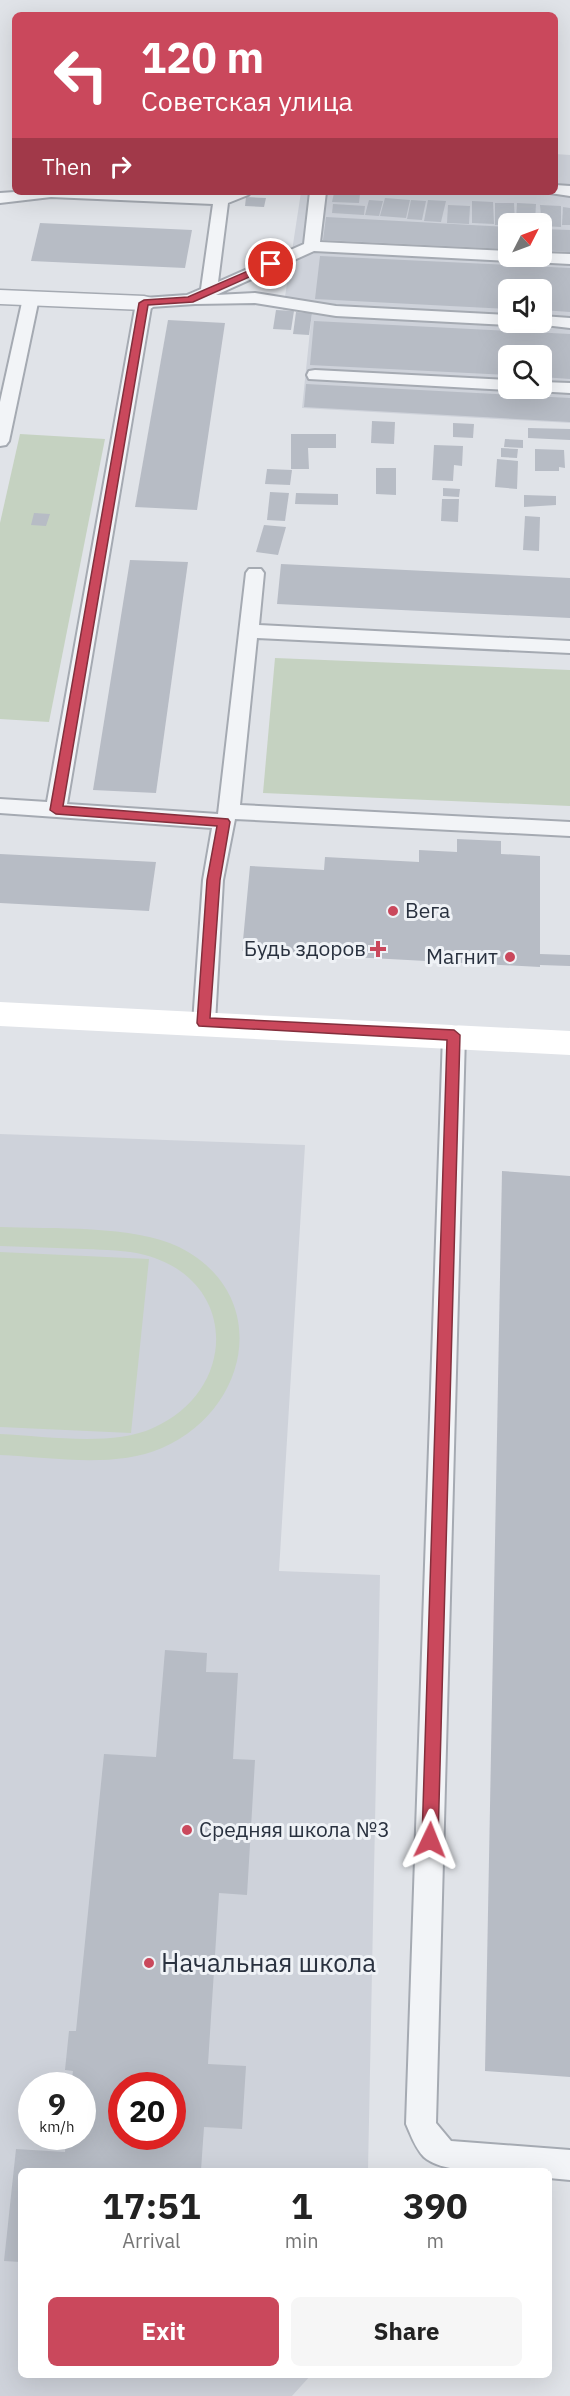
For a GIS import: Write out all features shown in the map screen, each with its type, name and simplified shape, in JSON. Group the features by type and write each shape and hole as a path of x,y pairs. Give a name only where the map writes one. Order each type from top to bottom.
{"street":[{"path":"0,297 144,303"},
{"path":"0,1014 454,1035 570,1043"}],"lane":[{"path":"0,198 26,195"},
{"path":"115,195 221,200 235,195"},
{"path":"312,246 318,195"},
{"path":"209,291 221,200"},
{"path":"190,300 312,246 498,255"},
{"path":"552,258 570,259"},
{"path":"0,441 31,298"},
{"path":"56,810 144,303 255,298 336,311 498,319"},
{"path":"552,321 570,322"},
{"path":"315,375 498,384"},
{"path":"552,387 570,388"},
{"path":"204,1023 213,880 226,817 255,573"},
{"path":"249,631 570,647"},
{"path":"0,806 570,830"},
{"path":"454,1035 421,2124 426,2138 448,2155 570,2165"}],"shaded area":[{"path":"558,154 570,155 570,423 302,408 312,312 283,310 301,195 558,195"},
{"name":"Средняя школа №3","path":"0,1134 305,1145 279,1571 380,1575 368,2168 18,2168 18,2378 308,2378 292,2396 0,2396"}],"green space":[{"path":"20,434 105,439 49,722 0,719 0,523"},
{"path":"275,658 570,670 570,806 263,793"},
{"path":"0,1227 92,1230 140,1235 179,1247 209,1268 228,1293 238,1321 239,1351 231,1380 215,1407 192,1430 162,1448 143,1454 103,1460 0,1455 0,1434 98,1439 136,1434 153,1428 181,1411 201,1389 213,1364 216,1337 211,1311 198,1287 176,1268 145,1255 130,1252 0,1246"},
{"path":"0,1252 149,1259 131,1433 0,1427"}],"building":[{"path":"334,195 360,195 359,203 332,202"},
{"path":"246,197 266,198 264,207 245,206"},
{"path":"385,198 410,200 406,218 380,216"},
{"path":"369,200 383,201 379,216 365,215"},
{"path":"411,200 426,201 422,220 407,219"},
{"path":"428,200 446,201 441,222 424,221"},
{"path":"472,201 493,202 494,224 472,223"},
{"path":"495,203 514,203 514,213 498,213 498,225 495,225"},
{"path":"517,203 536,204 535,213 516,213"},
{"path":"333,204 365,206 364,215 332,213"},
{"path":"448,205 470,206 469,224 447,223"},
{"path":"540,205 561,206 561,227 552,227 552,213 541,213"},
{"path":"563,207 570,208 570,225 562,225"},
{"path":"326,217 498,226 498,249 323,240"},
{"path":"40,223 192,230 185,268 31,261"},
{"path":"552,229 570,230 570,252 552,251"},
{"path":"320,256 498,265 498,267 570,268 570,312 552,311 552,279 498,279 498,308 315,299"},
{"path":"276,310 294,311 291,330 273,329"},
{"path":"296,312 312,313 309,335 293,334"},
{"path":"168,320 225,323 197,510 135,507"},
{"path":"314,321 498,330 498,333 570,334 570,379 552,378 552,345 498,345 498,374 310,365"},
{"path":"306,384 498,394 498,399 570,398 570,422 304,407"},
{"path":"372,421 395,422 394,444 371,443"},
{"path":"453,423 474,424 473,438 453,437"},
{"path":"528,428 570,429 570,440 528,438"},
{"path":"291,434 336,434 336,448 308,448 309,469 291,469"},
{"path":"505,439 523,440 523,448 504,447"},
{"path":"434,445 463,446 462,466 454,465 453,481 432,480"},
{"path":"501,448 518,449 517,458 501,457"},
{"path":"535,449 564,450 565,468 559,467 559,471 535,471"},
{"path":"497,459 518,461 517,489 495,487"},
{"path":"376,468 396,468 396,495 376,494"},
{"path":"267,469 292,470 290,485 265,484"},
{"path":"443,488 460,489 459,497 443,496"},
{"path":"270,492 289,493 285,521 267,520"},
{"path":"296,493 338,494 338,505 295,504"},
{"path":"524,495 556,496 556,505 524,507"},
{"path":"442,499 459,499 458,522 441,521"},
{"path":"34,513 50,514 46,526 31,525"},
{"path":"525,516 540,517 539,551 523,550"},
{"path":"264,525 286,527 278,555 256,552"},
{"path":"130,560 188,562 156,793 93,790"},
{"path":"281,564 570,578 570,618 277,604"},
{"name":"Вега","path":"457,839 501,841 501,854 540,856 540,954 570,955 570,966 540,965 540,967 242,951 250,866 324,870 325,857 419,862 419,850 457,852"},
{"path":"0,854 156,862 149,911 0,903"},
{"path":"502,1171 570,1176 570,2077 485,2071"},
{"name":"Начальная школа","path":"165,1650 207,1653 206,1672 238,1673 233,1759 255,1760 247,1895 219,1893 208,2064 246,2066 242,2129 204,2127 201,2168 18,2168 18,2262 4,2261 16,2149 65,2152 65,2150 96,2150 96,2072 65,2070 69,2031 76,2031 104,1754 156,1757"}],"place":[{"name":"Вега","path":"393,911"},
{"name":"Будь здоров","path":"378,949"},
{"name":"Магнит","path":"510,957"},
{"name":"Средняя школа №3","path":"187,1830"},
{"name":"Начальная школа","path":"149,1963"}],"route":[{"path":"271,264 190,300 144,303 56,810 224,822 213,880 204,1023 454,1035 430,1840"}]}
